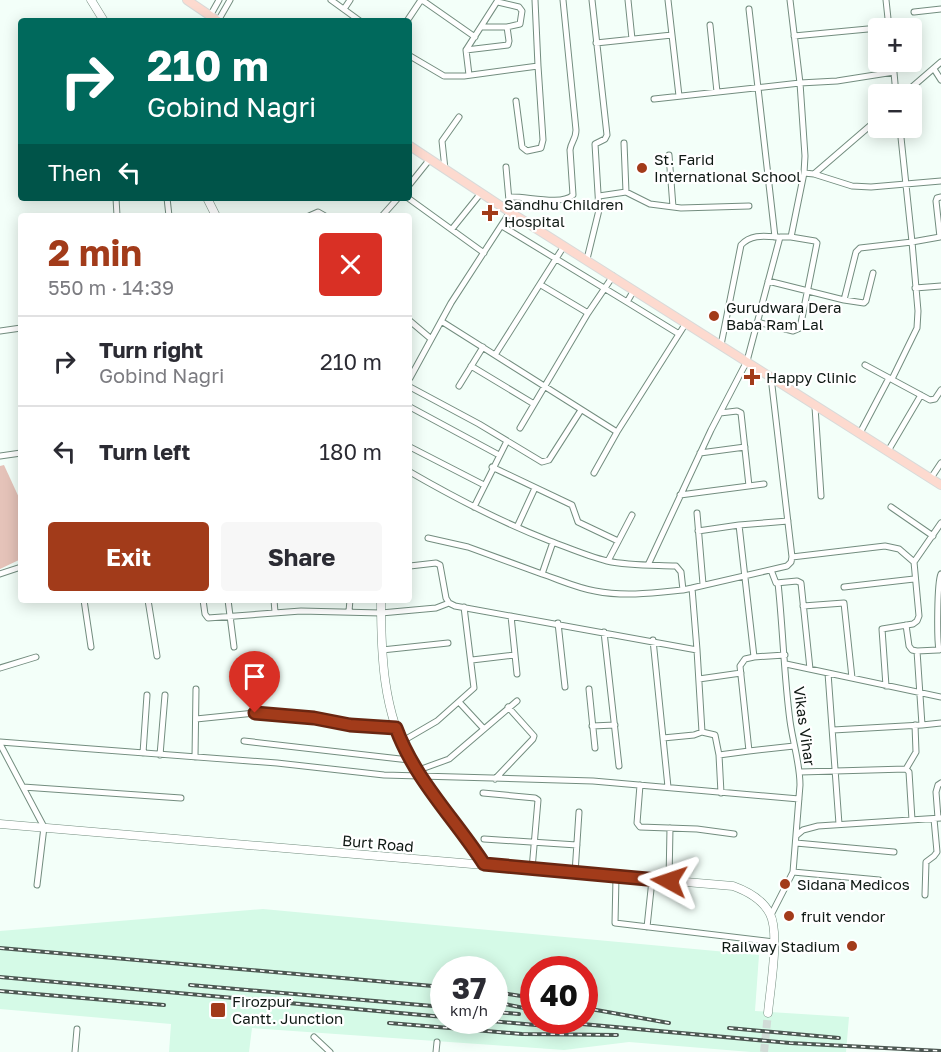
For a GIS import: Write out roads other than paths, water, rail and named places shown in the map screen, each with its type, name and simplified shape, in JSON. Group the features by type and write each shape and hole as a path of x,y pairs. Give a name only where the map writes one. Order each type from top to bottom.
{"main road":[{"path":"187,0 214,18"},
{"path":"412,147 815,407 941,485"}],"street":[{"path":"91,0 102,18"},
{"path":"215,18 219,0"},
{"path":"216,18 230,0"},
{"path":"331,0 356,18"},
{"path":"344,9 350,0"},
{"path":"409,18 421,0 475,37"},
{"path":"516,101 522,147 527,151 541,148 543,140 535,0"},
{"path":"510,196 557,200 570,198 573,195 570,150 575,140 576,130 563,0"},
{"path":"586,259 599,210 595,144 605,139 607,135 592,0"},
{"path":"628,0 633,39"},
{"path":"668,0 679,96"},
{"path":"790,0 800,83 805,156 804,173 791,237"},
{"path":"886,0 888,18"},
{"path":"469,75 466,50 498,1 522,10 520,24 507,27 482,27"},
{"path":"648,565 700,453 747,362 778,237 749,9"},
{"path":"914,12 941,9"},
{"path":"710,25 717,92"},
{"path":"466,50 508,45 507,27"},
{"path":"794,36 868,30"},
{"path":"596,43 672,35"},
{"path":"412,57 444,76 538,66"},
{"path":"916,84 941,62"},
{"path":"934,69 941,80"},
{"path":"654,99 837,81 894,72 895,84"},
{"path":"445,169 442,141 459,117"},
{"path":"814,174 868,127"},
{"path":"860,433 917,328 918,311 901,138"},
{"path":"624,143 626,192"},
{"path":"669,155 673,207"},
{"path":"412,182 430,159"},
{"path":"412,374 430,338 510,212 506,167"},
{"path":"804,173 852,186 871,187 941,181"},
{"path":"599,196 626,192 650,204 673,207 749,206"},
{"path":"452,229 481,193"},
{"path":"844,300 856,252 860,248 940,237 936,201 941,197"},
{"path":"385,213 395,201"},
{"path":"412,201 484,253"},
{"path":"502,226 679,334"},
{"path":"721,345 741,245 747,239 756,236 791,237 815,241 817,243 800,328 797,331 757,321"},
{"path":"495,355 564,246"},
{"path":"768,280 860,303 866,301 873,273"},
{"path":"520,428 588,313 613,276"},
{"path":"541,285 588,313"},
{"path":"915,288 941,286"},
{"path":"627,302 634,290"},
{"path":"441,321 617,432"},
{"path":"412,323 430,338"},
{"path":"594,473 617,432 686,323"},
{"path":"0,331 18,328"},
{"path":"459,386 483,347"},
{"path":"865,365 933,400 941,390"},
{"path":"471,366 534,404"},
{"path":"428,538 468,547 595,591 618,594 641,595 683,590 787,566 792,557 771,377"},
{"path":"412,388 542,462 549,460 558,448 581,410"},
{"path":"888,451 921,395"},
{"path":"815,407 821,496"},
{"path":"412,408 499,455"},
{"path":"720,413 737,411 741,413 749,486"},
{"path":"474,507 507,441"},
{"path":"700,453 745,447"},
{"path":"412,448 484,485"},
{"path":"0,456 18,453"},
{"path":"931,478 941,464"},
{"path":"492,467 572,505 578,522 618,541"},
{"path":"412,472 474,507 553,542 608,561 676,566 680,568 683,590"},
{"path":"680,495 764,484"},
{"path":"517,527 536,488"},
{"path":"891,507 933,536"},
{"path":"697,513 704,584"},
{"path":"608,561 632,515"},
{"path":"698,531 788,521"},
{"path":"886,686 882,628 913,624 917,621 919,616 914,562 941,524"},
{"path":"739,525 743,577 754,657"},
{"path":"543,574 553,542"},
{"path":"792,557 885,546 899,549 914,562"},
{"path":"412,566 436,563 440,565 449,603"},
{"path":"0,574 18,568"},
{"path":"771,570 773,580 778,583 799,581 810,669"},
{"path":"906,625 909,646 912,650 940,650 941,574"},
{"path":"844,587 914,579"},
{"name":"Vikas Vihar","path":"778,583 787,694 800,772 793,872"},
{"path":"692,588 702,732"},
{"path":"84,603 91,647"},
{"path":"148,603 157,656"},
{"path":"204,603 206,617 275,612 381,613 436,608 449,603 697,650"},
{"path":"228,603 234,647"},
{"path":"274,603 275,612"},
{"path":"349,611 350,603"},
{"path":"381,603 384,683 401,742 418,773 484,864"},
{"path":"803,606 844,603 852,678"},
{"path":"401,742 437,721 474,688 465,607"},
{"path":"511,616 517,674"},
{"path":"558,623 565,687"},
{"path":"604,632 619,766"},
{"path":"653,640 668,787"},
{"path":"382,650 448,643"},
{"path":"906,769 916,752 919,693 917,651"},
{"path":"749,751 741,673 742,662 754,657 785,654"},
{"path":"472,660 515,655"},
{"path":"0,668 36,657"},
{"path":"786,664 941,697"},
{"path":"699,679 741,673"},
{"path":"828,673 838,824"},
{"path":"195,757 196,689"},
{"path":"589,689 594,748"},
{"path":"143,753 147,695"},
{"path":"160,755 165,696"},
{"path":"418,773 449,759 517,701"},
{"path":"459,702 484,729"},
{"path":"495,778 534,736 508,707"},
{"path":"196,719 255,713 278,714 350,725 396,728"},
{"path":"832,730 941,723"},
{"path":"592,726 615,725"},
{"path":"663,738 702,732 715,735 719,755 721,793"},
{"path":"244,741 410,760"},
{"path":"0,743 495,778 592,781 799,799"},
{"path":"0,743 44,827 37,885"},
{"path":"719,755 794,746"},
{"path":"800,772 906,769"},
{"path":"906,769 909,772 912,820"},
{"path":"925,895 926,862 937,852 936,788 941,783"},
{"path":"640,785 638,825 734,834"},
{"path":"23,787 181,798"},
{"path":"483,793 538,800 532,869"},
{"path":"575,873 579,812"},
{"path":"797,835 810,827 938,818"},
{"name":"Burt Road","path":"0,824 733,886 752,894 771,915"},
{"path":"669,881 670,828"},
{"path":"484,839 577,845"},
{"path":"796,843 894,852"},
{"path":"768,1013 774,942 771,915 793,872 879,880"},
{"path":"616,877 615,923 774,942"},
{"path":"647,927 652,880"},
{"path":"75,1052 77,1029"},
{"path":"314,1037 330,1052"},
{"path":"436,1052 437,1042"}],"tunnel":[{"path":"764,1052 768,1013"}],"railway":[{"path":"0,948 430,986"},
{"path":"0,977 430,1016"},
{"path":"190,985 430,1006"},
{"path":"0,991 164,1005"},
{"path":"508,994 520,996"},
{"path":"508,1005 520,1007"},
{"path":"598,1010 669,1023"},
{"path":"508,1013 519,1014"},
{"path":"389,1023 522,1034 617,1035"},
{"path":"508,1023 520,1024"},
{"path":"598,1025 790,1043 941,1051"},
{"path":"729,1028 839,1038"}],"place":[{"name":"St. Farid International School","path":"642,168"},
{"name":"Sandhu Children Hospital","path":"490,213"},
{"name":"Gurudwara Dera Baba Ram Lal","path":"714,316"},
{"name":"Happy Clinic","path":"752,377"},
{"name":"Sidana Medicos","path":"785,884"},
{"name":"fruit vendor","path":"789,916"},
{"name":"Railway Stadium","path":"852,946"},
{"name":"Firozpur Cantt. Junction","path":"218,1010"}]}
